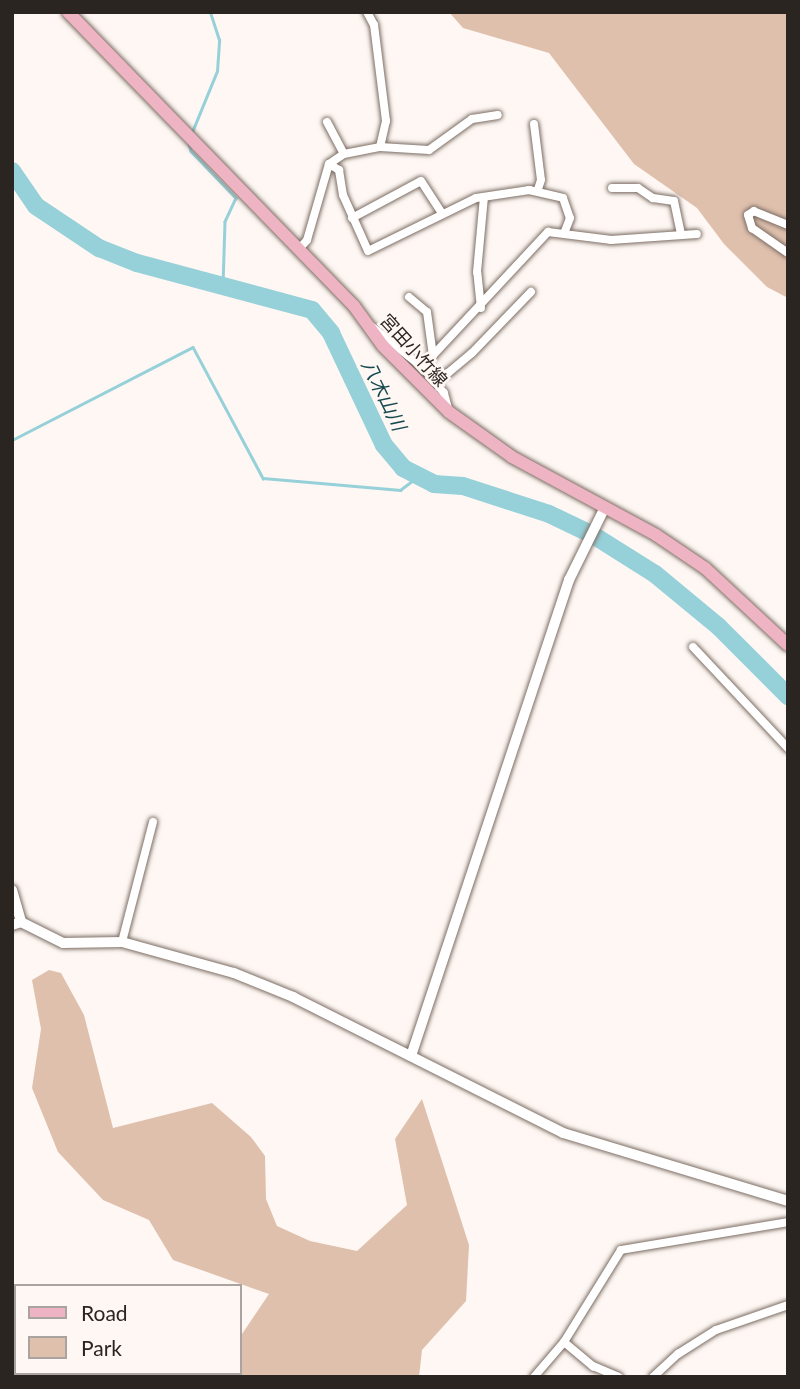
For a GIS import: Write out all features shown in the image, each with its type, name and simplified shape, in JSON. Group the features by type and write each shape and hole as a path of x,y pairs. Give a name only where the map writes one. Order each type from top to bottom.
{"main road":[{"name":"宮田小竹線","path":"68,12 299,249 417,383 449,412 512,457 605,507 705,568 788,645"}],"street":[{"path":"367,12 374,25 385,109 380,147"},
{"path":"299,249 307,240 329,164 344,154 380,147 429,150 472,119 498,115"},
{"path":"327,122 344,154"},
{"path":"534,124 541,180 538,189"},
{"path":"329,164 339,170 352,218 368,251 442,213 484,197 538,189 563,198 570,218 564,234"},
{"path":"352,218 421,181 442,213"},
{"path":"612,188 638,188 653,198 674,201 681,234"},
{"path":"481,308 477,272 484,197"},
{"path":"788,225 754,211 748,215 751,228 788,253"},
{"path":"422,367 481,308 548,232 611,240 697,234"},
{"path":"432,379 448,373 472,353 531,292"},
{"path":"409,297 427,312 433,356"},
{"path":"365,322 422,367 444,393 449,412"},
{"path":"411,1056 569,580 605,507"},
{"path":"694,647 788,748"},
{"path":"122,942 153,822"},
{"path":"12,890 17,923 63,943 122,942 234,973 411,1056 563,1133 788,1201"},
{"path":"534,1377 564,1342 621,1250 788,1222"},
{"path":"653,1377 678,1354 716,1330 788,1305"},
{"path":"564,1342 593,1366 619,1377"}],"green space":[{"path":"449,12 788,12 788,298 767,287 724,244 697,208 634,164 549,53 463,28"},
{"path":"49,970 61,973 84,1015 113,1128 212,1103 251,1137 265,1156 266,1199 277,1226 310,1241 357,1251 407,1205 395,1139 422,1099 469,1245 466,1301 422,1350 419,1377 223,1377 242,1375 242,1334 269,1294 173,1260 149,1220 103,1200 58,1152 32,1088 41,1029 32,980"}],"waterway":[{"path":"192,132 217,71 219,40 210,12"},
{"path":"188,141 191,151 236,198 225,222 223,284"},
{"name":"八木山川","path":"12,171 36,206 99,248 137,263 312,310 331,333 384,445 403,468 434,484 463,486 549,514 593,535 655,574 719,627 788,696"},
{"path":"12,440 193,347 263,478 400,490 417,477"}]}
